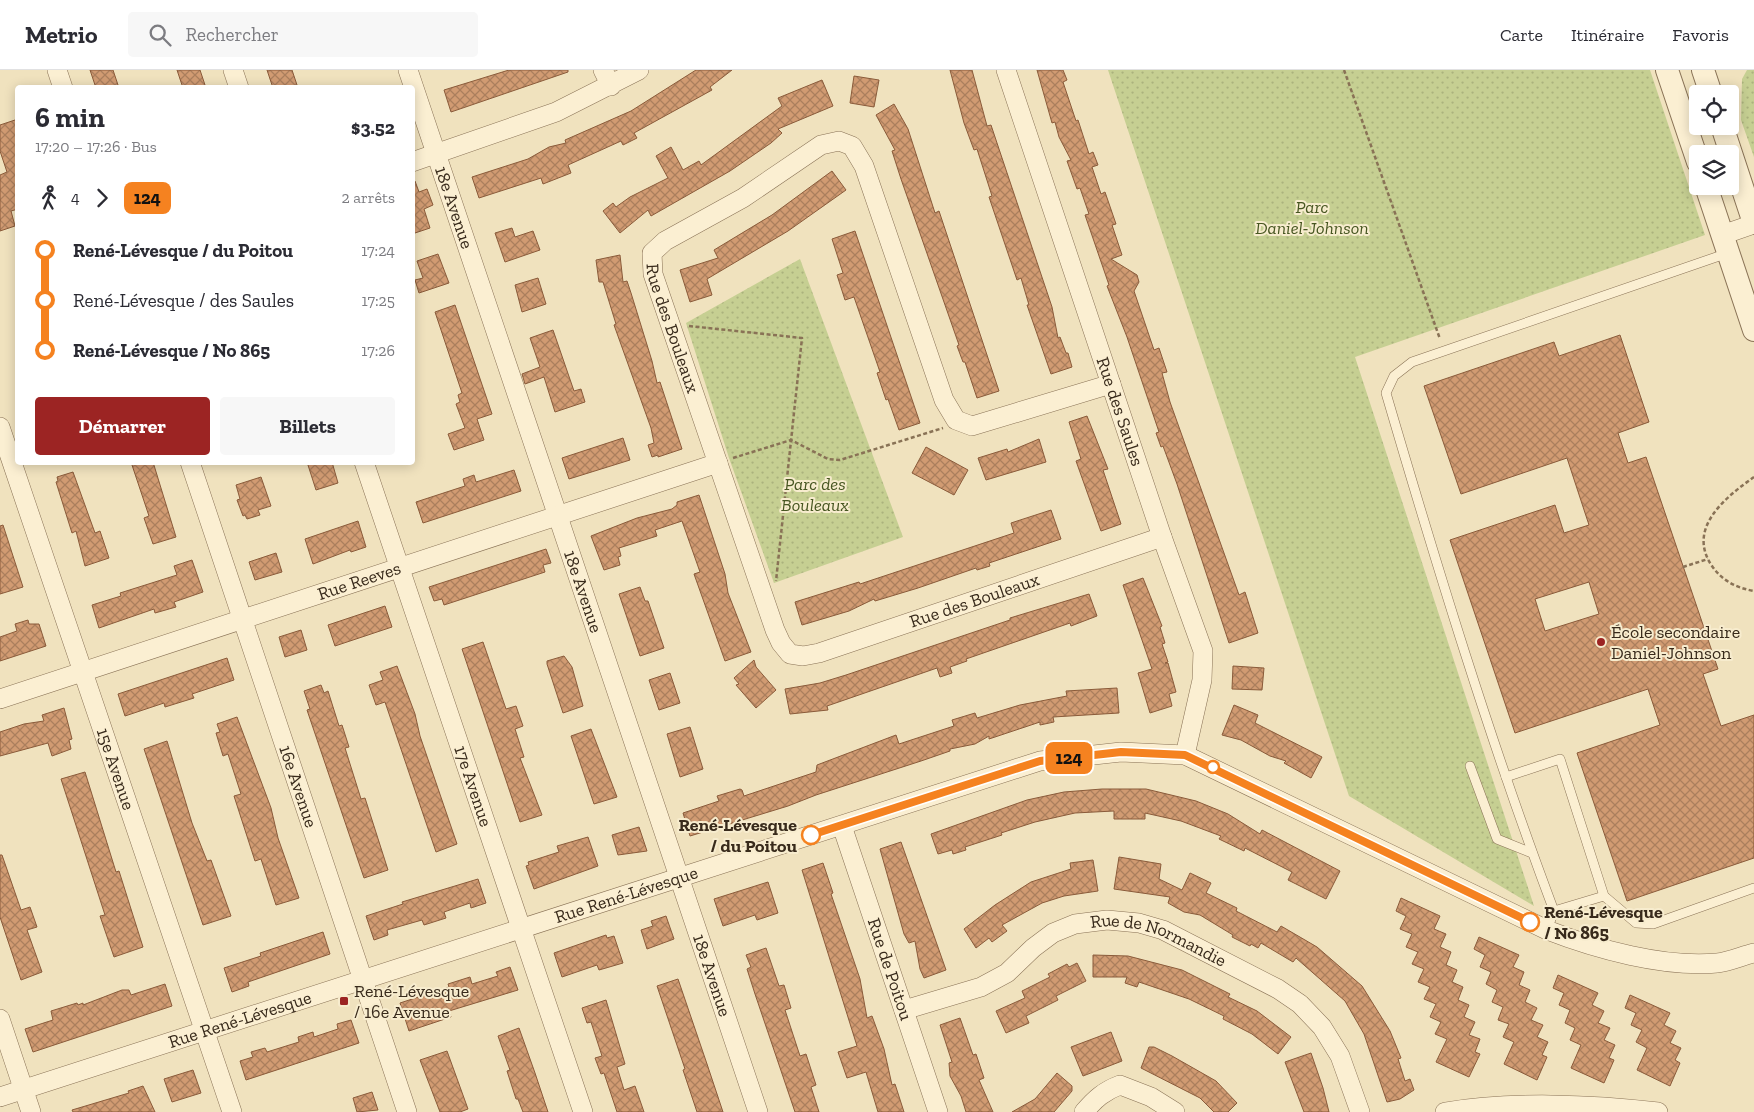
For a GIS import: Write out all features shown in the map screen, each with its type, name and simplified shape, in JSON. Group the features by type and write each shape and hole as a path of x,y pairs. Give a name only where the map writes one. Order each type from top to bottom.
{"street":[{"path":"57,70 62,85"},
{"path":"233,70 238,85"},
{"name":"18e Avenue","path":"408,70 413,85"},
{"path":"415,161 556,112 607,78 639,70"},
{"name":"Rue des Saules","path":"1006,70 1162,537 1203,651 1202,680 1185,755"},
{"path":"1667,70 1692,85"},
{"name":"18e Avenue","path":"415,91 758,1112"},
{"path":"1725,135 1754,223 1725,244"},
{"name":"Rue des Bouleaux","path":"961,422 956,420 944,400 864,166 852,146 839,141 821,144 743,198 657,247 652,254 651,263 670,324 775,630 781,643 790,654 804,656 819,653 1162,537"},
{"path":"1709,195 1754,330"},
{"path":"961,422 972,426 1111,384"},
{"name":"15e Avenue","path":"0,427 232,1112"},
{"name":"Rue Reeves","path":"0,699 718,463"},
{"name":"16e Avenue","path":"191,465 407,1112"},
{"name":"17e Avenue","path":"365,465 582,1112"},
{"name":"Rue René-Lévesque","path":"0,1097 1040,761 1121,752 1185,755 1547,930 1584,944 1686,963 1718,963 1754,953"},
{"name":"Rue de Poitou","path":"842,826 938,1112"},
{"name":"Rue de Normandie","path":"904,1010 980,987 1007,973 1033,948 1053,933 1075,924 1106,920 1139,923 1163,930 1278,989 1300,1004 1322,1027 1340,1056 1360,1112"},
{"path":"0,1019 31,1112"},
{"path":"1084,1112 1096,1098 1120,1085 1151,1097 1175,1112"},
{"path":"1444,1112 1508,1106 1616,1107 1658,1112"}],"lane":[{"path":"1547,930 1554,911 1506,777 1422,519 1386,393 1394,376 1412,362 1725,244"},
{"path":"1506,777 1560,759 1604,896 1636,923 1654,924 1754,888"},
{"path":"1470,766 1497,838 1532,853"},
{"path":"1554,911 1604,896"}],"path":[{"path":"1344,70 1444,351"},
{"path":"670,324 802,338 776,583"},
{"path":"718,463 791,440 828,459 840,460 961,422"},
{"path":"1754,477 1728,496 1708,521 1703,540 1708,559 1727,581 1741,588 1754,591"},
{"path":"1683,567 1708,559"}],"green space":[{"name":"Parc Daniel-Johnson","path":"1108,70 1650,70 1689,187 1689,195 1692,195 1705,235 1355,357 1534,906 1349,796"},
{"path":"1747,70 1754,70 1754,157 1741,120 1742,79"},
{"name":"Parc des Bouleaux","path":"800,259 903,537 774,583 729,458 686,323"}],"building":[{"path":"90,70 113,70 118,85 95,85"},
{"path":"177,70 200,70 205,85 182,85"},
{"path":"267,70 292,70 297,85 272,85"},
{"path":"509,70 568,70 568,72 451,112 444,90"},
{"path":"696,70 732,70 710,87 712,90 634,133 637,138 623,145 621,141 568,165 571,173 543,184 541,178 479,198 472,177 528,159 549,147 566,143 565,140 631,111"},
{"path":"950,70 972,70 987,126 991,125 1052,307 1058,338 1060,337 1066,353 1068,353 1072,367 1051,374 1027,305 1029,305 1021,278 1017,280 989,197 992,196 977,149 974,150 964,123"},
{"path":"1037,70 1063,70 1067,80 1063,82 1076,121 1078,120 1089,154 1093,152 1098,165 1092,167 1101,194 1105,192 1116,224 1112,225 1122,255 1111,259 1137,275 1139,282 1134,291 1154,350 1159,348 1167,372 1162,373 1170,402 1239,595 1245,592 1258,633 1229,643 1177,484 1163,446 1161,447 1156,433 1159,432 1127,337 1107,286 1109,285 1085,215 1089,214 1080,188 1077,189 1067,161 1071,160 1059,137 1055,122 1052,123"},
{"path":"854,76 879,80 874,107 850,103"},
{"path":"822,80 833,106 778,129 782,133 771,143 730,171 651,216 648,210 620,233 603,211 613,203 616,207 630,197 668,178 656,156 671,147 683,170 699,161 701,165 782,106 778,98"},
{"path":"894,104 908,129 935,213 939,211 999,391 977,398 965,362 963,362 957,346 959,345 892,151 895,150 876,115"},
{"path":"15,120 15,210 11,211 15,226 0,231 0,175 7,172 0,151 0,125"},
{"path":"832,171 846,190 788,231 707,279 712,295 690,302 680,270 718,258 714,250 772,215"},
{"path":"415,181 419,192 427,189 433,205 424,209 430,228 415,233"},
{"path":"512,228 515,237 533,231 540,250 505,262 495,233"},
{"path":"855,231 920,423 899,430 888,399 886,400 877,373 880,372 854,297 845,300 837,275 843,273 832,239"},
{"path":"438,254 449,283 419,293 415,280 423,278 417,261"},
{"path":"620,255 623,282 627,281 657,383 660,382 682,449 658,457 658,455 652,457 648,445 654,443 651,428 614,325 616,324 603,282 599,282 596,260"},
{"path":"538,278 546,304 522,312 515,285"},
{"path":"455,305 492,414 477,419 484,440 454,450 448,434 465,428 456,404 460,402 458,395 462,393 435,312"},
{"path":"553,330 574,391 581,389 585,402 555,412 544,377 525,384 522,374 540,367 530,338"},
{"path":"1620,335 1649,422 1618,433 1628,463 1646,457 1718,669 1703,674 1721,726 1754,715 1754,858 1627,901 1577,753 1660,725 1648,689 1515,733 1450,540 1555,505 1564,533 1589,525 1567,458 1461,494 1424,386 1554,342 1559,356","holes":["1589,582 1599,614 1545,631 1535,599"]},
{"path":"1087,416 1108,469 1103,470 1121,524 1101,531 1076,461 1081,459 1069,422"},
{"path":"623,438 630,460 569,479 562,458"},
{"path":"1039,439 1046,462 986,480 978,458 1007,449 1008,452"},
{"path":"926,447 968,470 954,495 912,473"},
{"path":"132,465 154,465 176,537 153,544 144,518 149,516"},
{"path":"308,465 333,465 338,483 316,490"},
{"path":"514,470 521,491 423,523 416,502 465,486 463,479 474,475 476,482"},
{"path":"73,472 95,533 100,531 109,558 85,566 76,531 72,533 56,482 58,481 57,477"},
{"path":"261,477 271,506 258,510 260,515 247,519 245,515 243,516 237,500 240,499 236,485"},
{"path":"699,495 725,574 728,593 751,652 725,661 694,574 700,572 682,521 655,530 657,536 619,548 621,556 618,557 620,565 604,570 591,536 637,518 672,509 677,505 677,502"},
{"path":"1051,510 1061,539 989,563 990,566 977,570 976,568 875,601 874,599 849,611 802,625 795,602 859,582 860,584 1014,533 1011,523"},
{"path":"358,521 366,547 351,552 350,550 313,564 305,539"},
{"path":"3,525 23,587 0,594 0,526"},
{"path":"546,549 551,563 543,565 545,572 444,605 442,599 434,601 429,587"},
{"path":"276,553 282,572 255,580 249,562"},
{"path":"192,560 203,592 174,602 176,607 155,613 154,609 99,628 92,605 121,596 120,593 177,575 174,566"},
{"path":"1143,578 1162,626 1160,627 1165,643 1162,644 1168,662 1165,663 1168,663 1176,692 1169,694 1172,706 1150,713 1138,673 1152,669 1123,585"},
{"path":"640,587 645,601 648,601 664,648 640,656 619,594"},
{"path":"1089,594 1097,616 1071,626 1070,623 966,659 967,661 950,667 952,673 940,677 937,668 827,706 828,710 790,714 785,689 820,683 846,675 1010,620 1010,618"},
{"path":"385,606 392,627 335,646 328,625"},
{"path":"28,620 29,624 39,624 46,646 0,661 0,637 17,631 15,624"},
{"path":"301,630 307,650 285,657 279,637"},
{"path":"483,642 506,709 516,706 523,726 515,729 524,757 520,758 542,815 520,822 462,649"},
{"path":"564,656 572,667 583,706 563,713 547,661"},
{"path":"227,658 234,680 192,694 194,698 165,707 164,703 125,716 118,694"},
{"path":"754,660 756,667 776,690 756,708 736,685 739,684 734,678"},
{"path":"397,666 415,714 420,736 457,844 436,852 385,702 376,705 369,685 383,680 380,672"},
{"path":"1233,666 1264,668 1262,690 1232,689"},
{"path":"670,673 680,703 659,710 649,680"},
{"path":"321,685 324,693 328,691 339,726 342,725 349,747 345,748 361,799 365,798 388,870 364,878 307,710 310,709 304,691"},
{"path":"1117,688 1119,713 1053,717 1054,722 1040,725 1040,722 989,739 989,736 975,744 950,749 950,751 788,806 690,836 683,813 719,801 717,796 740,789 744,796 816,772 817,765 896,735 899,744 954,726 952,720 975,713 977,718 1020,705 1067,696 1066,691"},
{"path":"1234,705 1258,715 1255,723 1322,757 1311,778 1284,763 1286,761 1270,756 1241,740 1222,735"},
{"path":"64,708 72,739 69,740 71,749 52,756 48,743 0,756 0,732 24,724 44,721 42,715"},
{"path":"237,717 271,808 278,838 299,898 276,905 261,859 255,861 234,796 241,794 228,754 223,756 216,733 220,732 217,724"},
{"path":"690,727 703,769 680,777 667,734"},
{"path":"591,729 617,797 594,804 571,736"},
{"path":"167,741 192,823 207,861 211,860 231,916 203,925 144,749"},
{"path":"85,772 116,872 119,871 143,947 114,957 100,916 105,915 61,779"},
{"path":"1102,789 1146,789 1196,801 1228,814 1260,834 1262,830 1340,871 1326,899 1288,880 1292,872 1245,848 1244,851 1219,839 1221,836 1181,821 1145,813 1145,819 1114,819 1114,811 1075,813 1035,822 1001,833 1002,835 965,847 966,850 953,854 952,850 938,854 931,834 1027,800 1064,792"},
{"path":"639,827 647,851 618,855 612,835"},
{"path":"588,837 598,866 534,889 526,866 529,865 528,862 559,852 557,846"},
{"path":"901,842 946,970 924,978 920,969 915,941 909,943 904,934 880,849"},
{"path":"0,855 2,855 21,910 30,907 37,927 27,930 42,972 21,980 0,917"},
{"path":"1119,857 1161,864 1159,879 1182,890 1190,873 1211,883 1206,893 1237,908 1236,911 1277,932 1281,926 1317,947 1362,986 1390,1031 1401,1058 1398,1059 1405,1081 1410,1079 1414,1090 1400,1099 1387,1102 1364,1034 1345,1001 1296,958 1293,962 1261,943 1258,948 1251,944 1250,946 1232,937 1233,935 1200,915 1184,912 1168,903 1170,897 1114,889"},
{"path":"1093,860 1098,891 1064,896 1042,903 1002,925 1007,931 992,942 989,938 976,948 964,929 995,905 1031,882 1071,869 1070,863"},
{"path":"823,863 833,893 831,894 860,979 867,1018 872,1016 884,1049 892,1085 895,1084 904,1112 878,1112 866,1072 847,1078 838,1052 857,1046 802,870"},
{"path":"478,879 486,903 471,908 470,903 444,912 446,918 424,925 422,920 387,930 388,935 374,940 366,916 403,904 402,902"},
{"path":"768,882 778,913 757,920 755,915 723,926 714,899"},
{"path":"1401,898 1440,916 1434,929 1446,934 1440,947 1451,952 1446,965 1457,970 1452,982 1463,987 1458,1000 1469,1005 1464,1017 1475,1022 1469,1035 1480,1039 1475,1052 1480,1054 1469,1077 1436,1062 1447,1039 1435,1034 1441,1022 1430,1017 1436,1004 1424,999 1430,987 1418,982 1424,969 1412,964 1418,952 1406,947 1412,934 1400,929 1406,916 1396,911"},
{"path":"666,916 674,939 647,949 641,930 653,926 651,921"},
{"path":"323,932 330,954 248,982 249,986 232,992 224,968 261,956 260,953"},
{"path":"606,935 607,938 614,936 623,963 599,970 597,965 562,977 554,953"},
{"path":"1479,937 1519,955 1513,967 1524,972 1519,985 1530,990 1525,1002 1537,1008 1531,1020 1543,1025 1537,1037 1548,1042 1542,1055 1547,1057 1537,1080 1504,1064 1514,1042 1503,1037 1509,1024 1498,1020 1503,1007 1492,1002 1497,990 1486,984 1491,972 1480,967 1485,955 1474,949"},
{"path":"766,948 779,986 784,985 791,1008 785,1010 800,1056 806,1054 816,1085 811,1087 819,1112 795,1112 755,994 747,969 751,967 746,955"},
{"path":"1093,955 1128,956 1182,970 1230,994 1228,997 1257,1011 1291,1037 1278,1054 1252,1034 1223,1019 1224,1016 1189,999 1139,982 1137,987 1125,983 1127,977 1093,977"},
{"path":"1077,963 1086,981 1056,996 1058,1000 1026,1016 1029,1023 1006,1033 996,1011 1025,998 1022,991 1050,977 1048,974 1067,964 1069,967"},
{"path":"510,967 518,990 449,1011 451,1017 409,1031 400,1003 449,987 448,984 470,977 472,984 498,976 496,972"},
{"path":"1558,975 1598,993 1592,1005 1604,1011 1598,1023 1610,1028 1604,1040 1615,1045 1609,1058 1614,1060 1604,1083 1571,1068 1581,1045 1570,1040 1575,1028 1565,1023 1570,1010 1559,1005 1564,993 1553,988"},
{"path":"678,979 723,1112 697,1112 683,1070 685,1069 657,986"},
{"path":"165,984 172,1006 33,1052 25,1029 53,1020 51,1011 77,1003 78,1005 83,1003 83,1005 122,990 129,990 131,995"},
{"path":"1630,995 1670,1013 1664,1025 1676,1031 1670,1043 1681,1048 1675,1060 1680,1063 1670,1086 1637,1070 1647,1048 1636,1042 1642,1030 1631,1025 1636,1013 1625,1008"},
{"path":"606,1000 625,1064 617,1067 624,1090 635,1086 644,1112 617,1112 604,1073 601,1074 595,1058 602,1056 591,1022 587,1023 582,1008"},
{"path":"960,1018 973,1055 976,1054 984,1078 979,1080 993,1112 966,1112 961,1096 950,1076 949,1063 952,1062 940,1025"},
{"path":"351,1020 359,1043 246,1080 240,1061 253,1057 251,1052 265,1048 267,1052 299,1042 298,1037 313,1032 314,1037 338,1029 337,1024"},
{"path":"519,1028 548,1112 523,1112 518,1099 516,1099 507,1071 510,1070 498,1036"},
{"path":"1111,1032 1122,1061 1083,1076 1071,1047"},
{"path":"1149,1047 1154,1047 1172,1056 1216,1081 1237,1103 1228,1112 1214,1112 1200,1098 1141,1068"},
{"path":"447,1051 468,1109 460,1112 440,1112 420,1060"},
{"path":"1311,1053 1329,1112 1304,1112 1285,1062"},
{"path":"193,1070 201,1093 172,1102 164,1079"},
{"path":"1057,1073 1072,1086 1072,1091 1054,1112 1012,1112 1035,1099"},
{"path":"143,1086 155,1112 73,1112 72,1110 129,1093 128,1091"},
{"path":"372,1092 378,1110 357,1112 353,1098"}],"bus line":[{"name":"124","path":"811,835 1040,761 1121,752 1185,755 1274,796 1530,922"}],"place":[{"name":"École secondaire Daniel-Johnson","path":"1601,642"},
{"name":"René-Lévesque / du Poitou","path":"811,835"},
{"name":"René-Lévesque / No 865","path":"1530,922"},
{"name":"René-Lévesque / 16e Avenue","path":"344,1001"}]}
